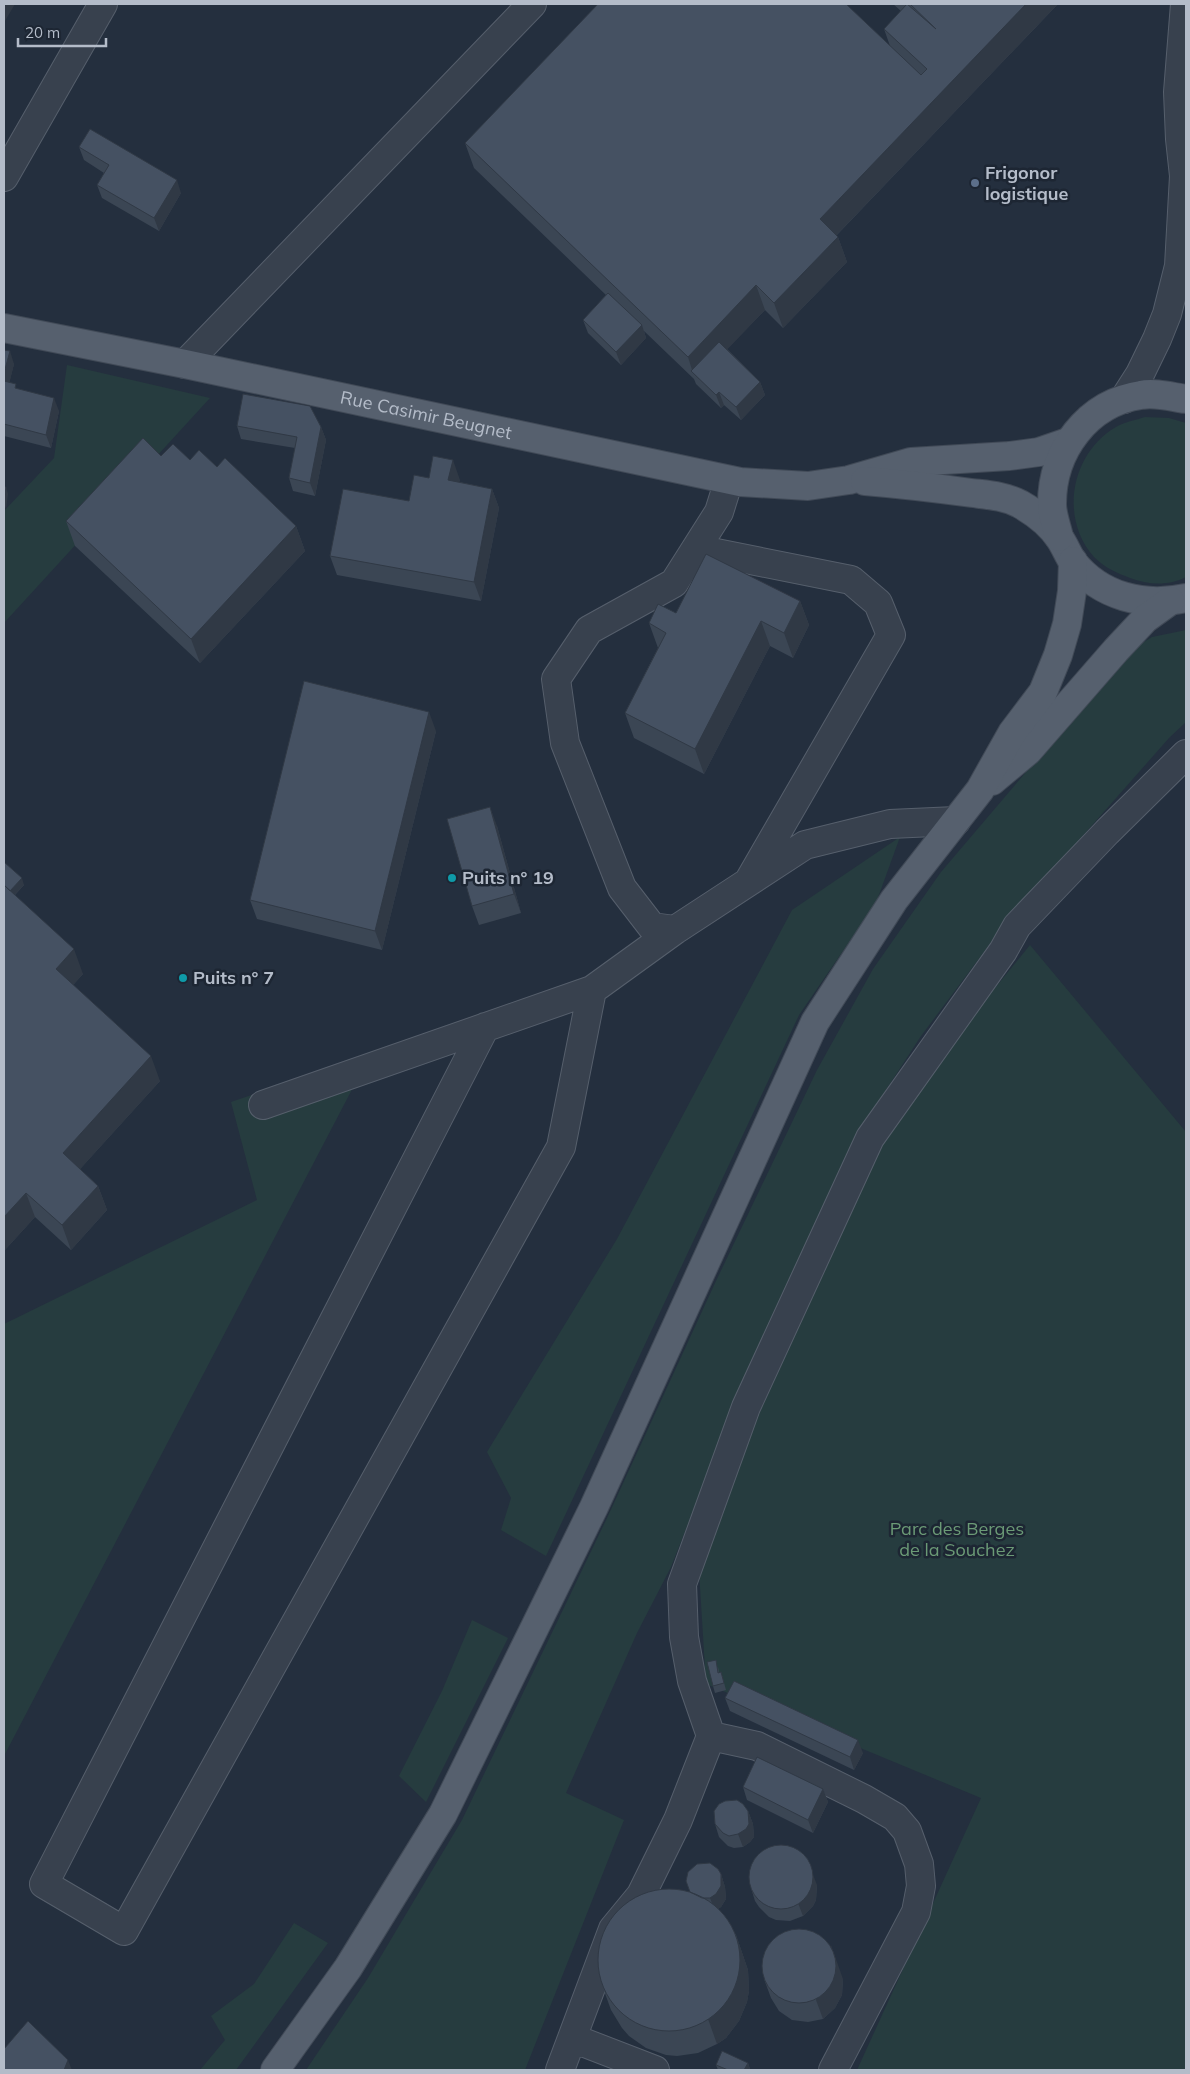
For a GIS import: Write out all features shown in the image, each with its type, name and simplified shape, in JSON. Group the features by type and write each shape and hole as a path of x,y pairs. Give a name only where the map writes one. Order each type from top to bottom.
{"main road":[{"name":"Rue Casimir Beugnet","path":"4,328 185,364 740,482 808,486 849,480"},
{"path":"1059,537 1052,505 1055,472 1068,442 1083,424 1102,409 1141,394 1156,394 1186,399"},
{"path":"849,480 910,462 1009,456 1039,452 1068,442"},
{"path":"849,480 933,487 1006,498 1040,519 1059,537 1073,561 1092,581 1116,594 1142,602 1178,599"},
{"path":"276,2070 348,1968 443,1814 594,1507 815,1022 894,900 980,790 1012,733 1043,692 1058,655 1067,624 1072,591 1073,561"},
{"path":"980,790 1028,751 1145,619 1178,599"}],"street":[{"path":"4,177 103,4"},
{"path":"185,364 532,4"},
{"path":"1124,399 1140,374 1166,314 1179,266 1185,179 1180,139 1185,4"},
{"path":"675,930 652,927 622,888 565,743 556,679 589,630 674,583 719,512 729,480"},
{"path":"696,549 851,580 878,603 890,635 748,883"},
{"path":"560,2070 613,1929 641,1895 678,1820 712,1736 692,1681 684,1637 682,1584 746,1407 870,1138 1003,951 1017,926 1107,832 1186,754"},
{"path":"263,1105 592,990 675,930 805,846 890,824 956,821"},
{"path":"485,1027 44,1884 124,1931 560,1147 592,990"},
{"path":"712,1736 757,1746 864,1799 895,1817 907,1831 913,1846 919,1864 921,1886 916,1912 833,2070"},
{"path":"572,2038 655,2070"}],"green space":[{"path":"67,365 210,398 4,623 4,511 54,458"},
{"path":"1145,417 1169,418 1186,423 1186,577 1173,582 1158,584 1137,580 1116,572 1098,561 1083,541 1076,524 1074,506 1075,487 1080,469 1089,453 1101,438 1116,427"},
{"path":"1186,630 1186,722 1169,738 1005,924 921,1036 858,1133 736,1402 671,1567 637,1633 566,1793 624,1820 525,2070 306,2070 368,1978 462,1820 608,1516 716,1281 817,1070 873,969 941,872 1129,651 1152,637"},
{"path":"900,837 876,903 799,1015 546,1556 501,1530 511,1498 487,1452 617,1239 792,910"},
{"name":"Parc des Berges de la Souchez","path":"1030,945 1186,1132 1186,2070 857,2070 981,1798 706,1684 699,1571 761,1409 882,1143 941,1054"},
{"path":"370,1055 4,1756 4,1324 257,1200 231,1102"},
{"path":"472,1620 508,1638 426,1802 399,1776 442,1691"},
{"path":"294,1923 328,1943 236,2070 200,2070 225,2040 211,2016 254,1984"}],"building":[{"path":"598,4 846,4 921,75 927,69 884,29 907,4 936,29 910,4 1026,4 820,219 838,237 774,303 756,285 688,357 465,143"},
{"path":"90,129 177,180 154,218 97,185 109,165 79,147"},
{"path":"608,293 642,325 616,352 583,320"},
{"path":"719,342 760,382 736,407 719,392 716,395 691,371"},
{"path":"4,350 10,351 4,373"},
{"path":"4,381 16,384 15,388 54,398 46,435 4,424"},
{"path":"243,394 310,406 321,427 310,483 289,478 297,437 237,426"},
{"path":"143,438 161,456 173,444 190,460 199,450 217,467 225,458 296,526 191,639 66,521"},
{"path":"433,456 453,460 448,480 492,489 474,582 330,556 343,489 409,501 414,475 429,478"},
{"path":"706,554 800,601 784,633 761,621 695,749 625,713 666,633 649,623 658,604 676,613"},
{"path":"304,681 429,712 375,931 250,900"},
{"path":"490,807 514,894 472,906 447,819"},
{"path":"4,862 22,878 10,891 4,885"},
{"path":"4,885 74,949 56,969 151,1056 63,1153 98,1186 62,1225 26,1193 4,1217"},
{"path":"716,1660 718,1673 721,1672 724,1683 713,1686 707,1662"},
{"path":"734,1681 858,1740 850,1757 725,1698"},
{"path":"757,1757 823,1789 808,1820 743,1787"},
{"path":"737,1800 748,1811 749,1824 746,1829 738,1834 729,1836 723,1833 715,1824 714,1811 719,1804 725,1801"},
{"path":"781,1845 799,1851 807,1859 813,1877 807,1895 799,1903 781,1909 763,1903 755,1895 749,1877 755,1859 763,1851"},
{"path":"710,1863 721,1874 721,1886 716,1894 710,1898 702,1898 690,1892 686,1881 688,1872 697,1864"},
{"path":"669,1889 683,1890 696,1895 708,1901 719,1910 728,1921 734,1933 739,1946 739,1974 734,1987 728,1999 719,2010 708,2019 696,2025 683,2030 669,2031 655,2030 642,2025 630,2019 619,2010 610,1999 604,1987 599,1974 598,1960 599,1946 604,1933 610,1921 619,1910 630,1901 642,1895 655,1890"},
{"path":"792,1929 806,1929 820,1935 830,1945 836,1959 836,1973 830,1987 820,1997 806,2003 792,2003 778,1997 768,1987 762,1973 762,1959 768,1945 778,1935"},
{"path":"28,2021 68,2060 64,2070 4,2070 4,2049"},
{"path":"722,2051 748,2063 744,2070 728,2070 716,2065"}],"place":[{"name":"Frigonor logistique","path":"975,183"},
{"name":"Puits n° 19","path":"452,878"},
{"name":"Puits n° 7","path":"183,978"}]}
